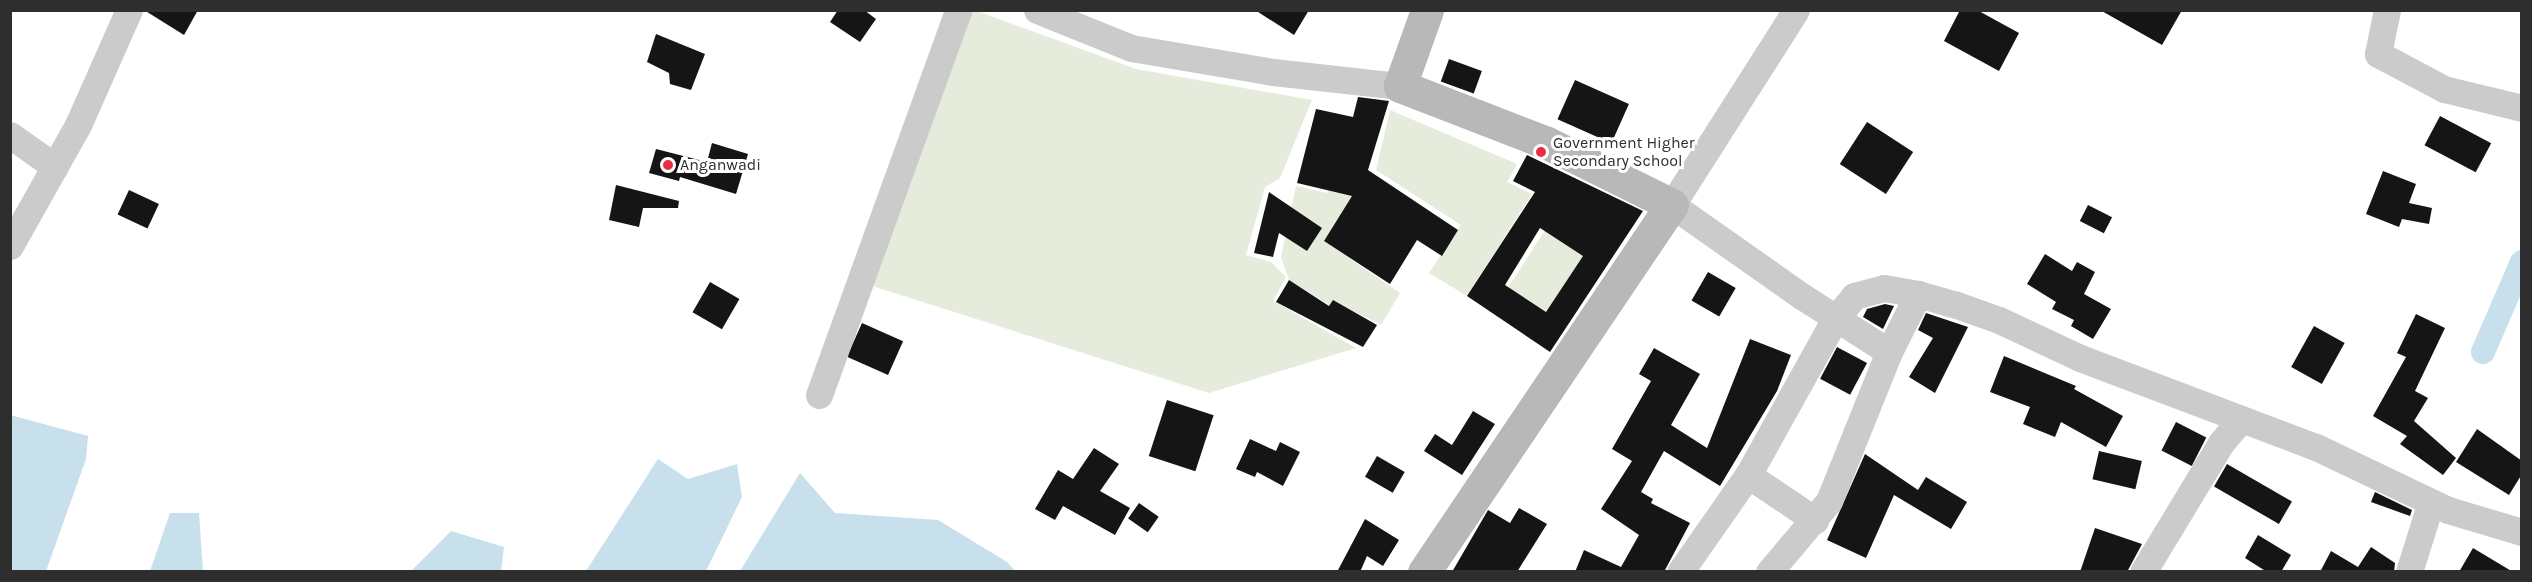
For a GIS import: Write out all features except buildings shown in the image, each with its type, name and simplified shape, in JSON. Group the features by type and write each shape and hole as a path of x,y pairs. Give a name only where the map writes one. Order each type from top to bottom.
{"street":[{"path":"10,246 78,124 129,10"},
{"path":"819,395 958,10"},
{"path":"1037,10 1131,48 1274,72 1400,86 1547,143 1672,205 1835,319 1889,352"},
{"path":"1400,86 1427,10"},
{"path":"1424,572 1672,205 1796,10"},
{"path":"2387,10 2378,54 2444,89 2522,108"},
{"path":"10,135 55,167"},
{"path":"1680,572 1748,475 1835,319 1854,296 1868,290 1884,288 1918,294 1999,320 2080,358 2316,447 2431,502 2522,532"},
{"path":"1768,572 1829,501 1889,352 1918,294"},
{"path":"2143,572 2221,443 2241,419"},
{"path":"1748,475 1815,520"},
{"path":"2409,572 2431,502"}],"green space":[{"path":"956,11 977,11 1136,69 1312,100 1280,178 1265,187 1246,255 1271,262 1286,277 1273,301 1356,348 1209,393 866,284"},
{"path":"1390,110 1517,164 1507,182 1532,194 1467,296 1429,273 1461,225 1376,170"},
{"path":"1332,177 1361,182 1324,241 1400,293 1381,325 1333,301 1330,305 1289,280 1281,257 1296,186 1327,193"},
{"path":"1559,208 1583,256 1546,312 1524,297 1508,321 1492,313"}],"water":[{"path":"10,415 88,436 86,459 46,571 11,571"},
{"path":"658,459 688,479 737,464 742,497 706,571 586,571"},
{"path":"800,473 835,513 938,520 1007,562 1015,571 740,571"},
{"path":"170,513 199,513 203,571 150,571"},
{"path":"451,531 504,547 501,571 411,571"}],"waterway":[{"path":"2483,352 2522,262"}],"place":[{"name":"Government Higher Secondary School","path":"1541,152"},
{"name":"Anganwadi","path":"668,165"}]}
